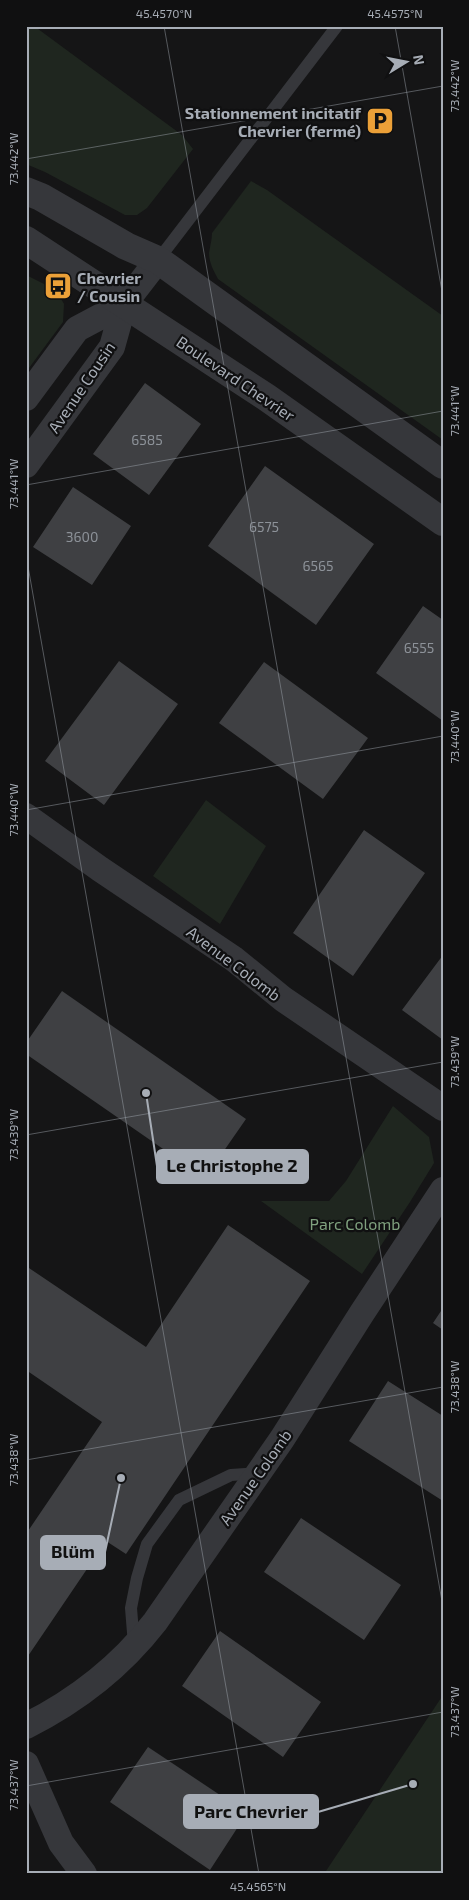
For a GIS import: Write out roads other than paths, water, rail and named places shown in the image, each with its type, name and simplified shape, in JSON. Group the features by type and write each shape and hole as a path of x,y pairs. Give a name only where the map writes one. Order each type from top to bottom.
{"street":[{"path":"26,191 126,246 158,260 443,465"},
{"name":"Boulevard Chevrier","path":"26,240 266,398 443,522"},
{"name":"Avenue Cousin","path":"26,465 112,347 124,304 158,260"},
{"name":"Avenue Cousin","path":"26,398 77,329 124,304"},
{"name":"Avenue Colomb","path":"26,816 100,869 234,959 283,998 443,1108"},
{"name":"Avenue Colomb","path":"26,1726 89,1687 112,1670 135,1648 282,1439 443,1190"},
{"path":"26,1764 62,1843 84,1874"}],"lane":[{"path":"158,260 337,26"},
{"path":"135,1648 131,1608 137,1578 148,1544 179,1500 231,1475 258,1472"}],"place":[{"name":"Stationnement incitatif Chevrier (fermé)","path":"380,121"},
{"name":"Chevrier / Cousin","path":"58,286"},
{"name":"Le Christophe 2","path":"146,1093"},
{"name":"Blüm","path":"121,1478"},
{"name":"Parc Chevrier","path":"413,1784"}],"park label":[{"name":"Parc Colomb","path":"355,1223"}]}
